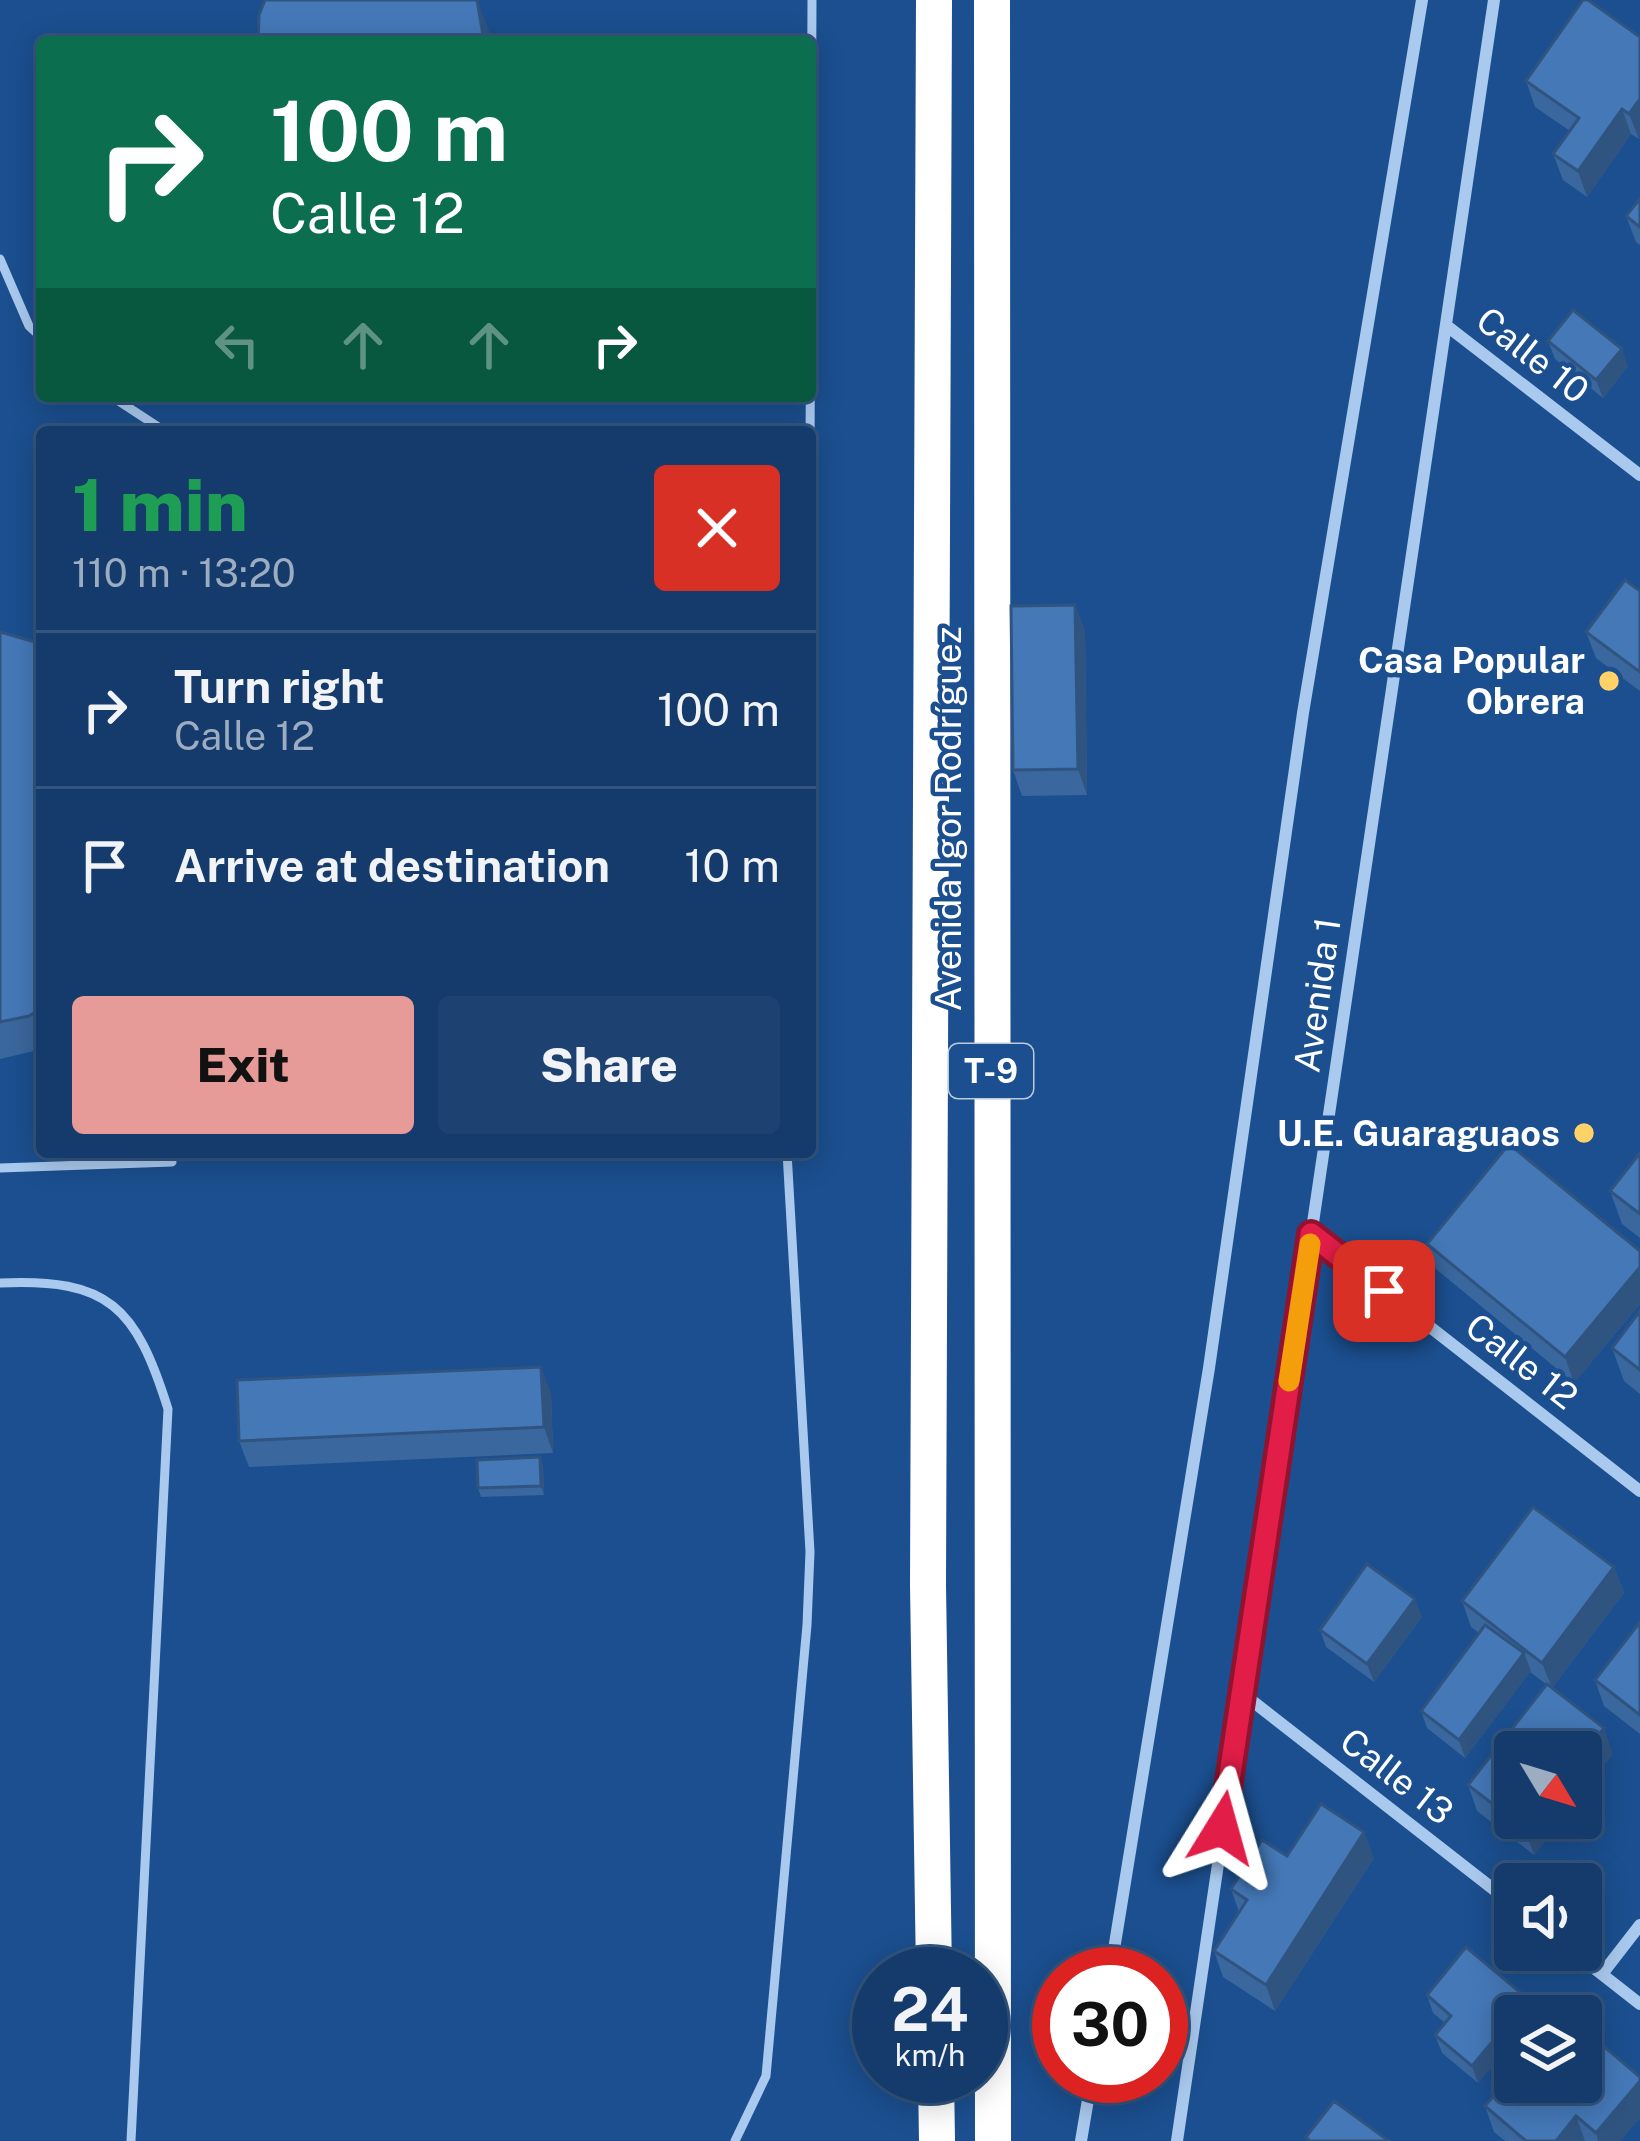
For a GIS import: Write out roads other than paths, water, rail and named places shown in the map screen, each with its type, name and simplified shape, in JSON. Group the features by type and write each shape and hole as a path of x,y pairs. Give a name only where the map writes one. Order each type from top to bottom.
{"highway":[{"name":"Avenida Igor Rodríguez","path":"934,0 928,1586 934,1947"},
{"name":"Avenida Igor Rodríguez","path":"992,0 993,2141"},
{"path":"936,2103 937,2141"}],"street":[{"path":"1114,1947 1209,1367 1306,690 1423,0"},
{"name":"Avenida 1","path":"1177,2141 1494,0"},
{"name":"Calle 10","path":"1447,326 1640,476"},
{"name":"Calle 12","path":"1311,1234 1640,1491"},
{"name":"Calle 13","path":"1242,1693 1494,1890"},
{"path":"1602,1974 1640,1925"},
{"path":"1598,1971 1640,2004"},
{"path":"1081,2141 1087,2103"}],"lane":[{"path":"812,0 812,36"},
{"path":"0,259 36,332"},
{"path":"120,402 157,426"},
{"path":"735,2141 766,2076 807,1625 810,1552 788,1158"},
{"path":"0,1168 172,1162"},
{"path":"0,1283 60,1281 104,1298 148,1344 167,1409 130,2141"}],"place":[{"name":"Casa Popular Obrera","path":"1609,681"},
{"name":"U.E. Guaraguaos","path":"1584,1133"}]}
